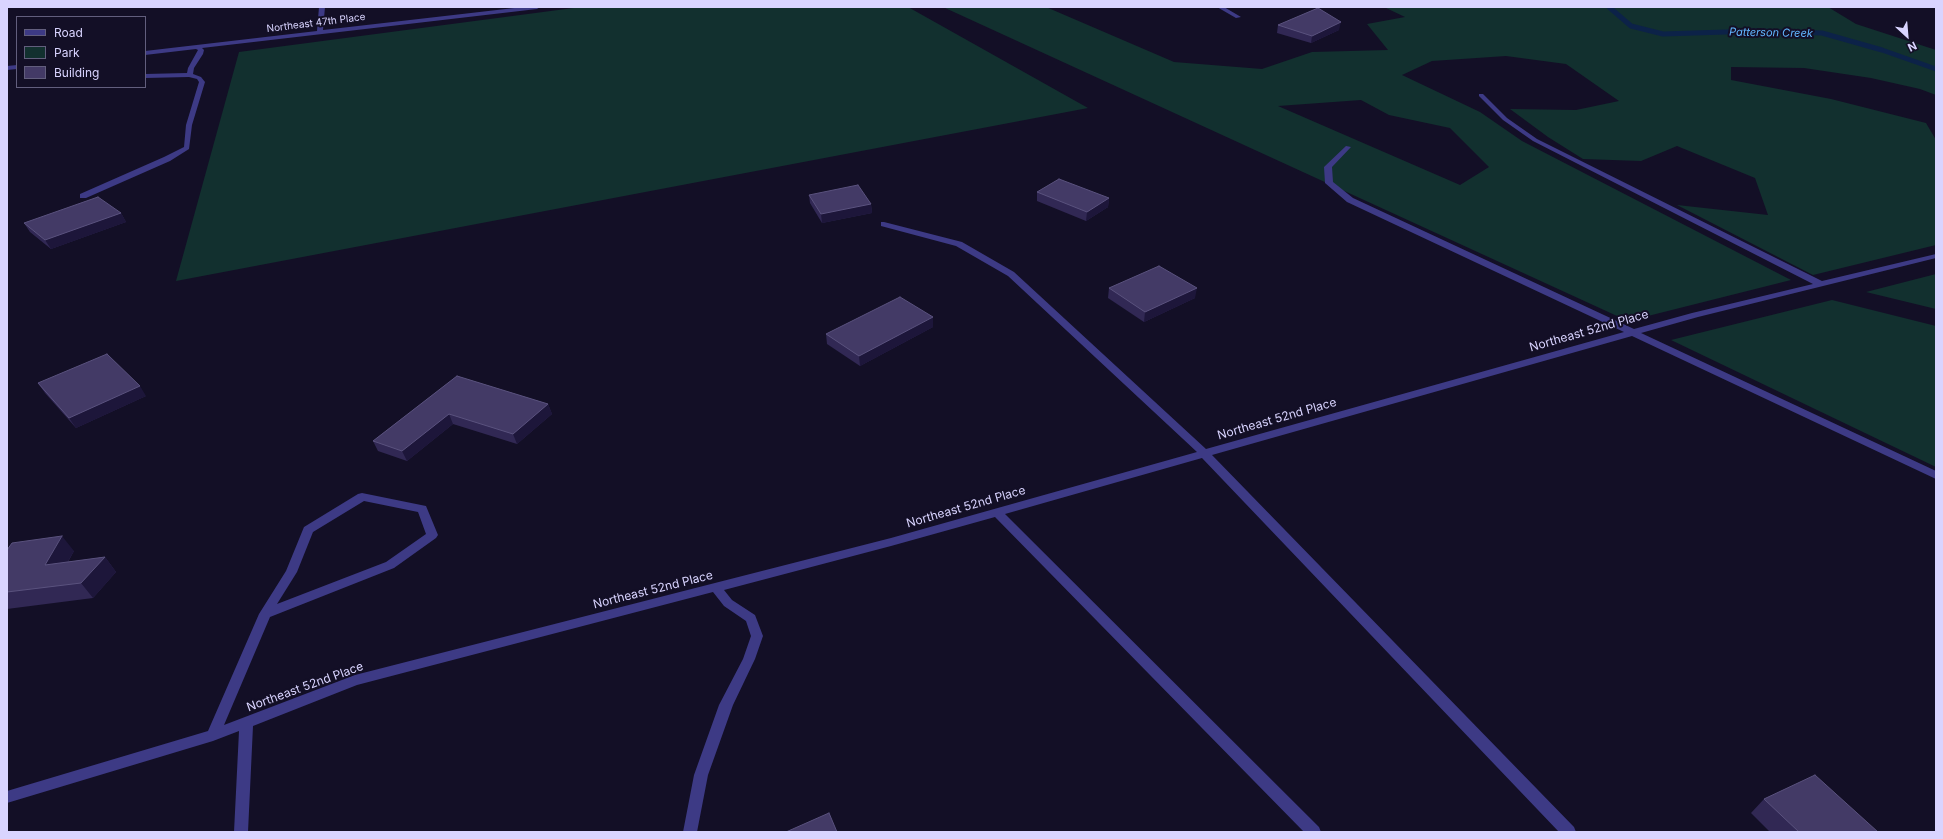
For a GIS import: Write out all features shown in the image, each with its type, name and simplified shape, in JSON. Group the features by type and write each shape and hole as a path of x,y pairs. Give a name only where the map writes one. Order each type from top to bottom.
{"street":[{"path":"320,33 322,7"},
{"name":"Northeast 47th Place","path":"146,53 538,7"},
{"path":"1220,7 1238,17"},
{"path":"190,75 191,68 200,54 201,50 198,47"},
{"path":"83,196 167,159 187,148 188,125 202,82 199,78 190,75 146,76"},
{"path":"1481,95 1505,118 1535,140 1820,284"},
{"path":"1348,147 1328,167 1328,183 1350,200 1936,475"},
{"path":"884,224 959,244 1011,274 1204,453 1569,832"},
{"name":"Northeast 52nd Place","path":"7,797 213,735 355,680 891,542 1695,315 1936,256"},
{"path":"213,735 265,614 291,572 308,530 362,497 422,509 432,535 390,565 265,614"},
{"path":"997,512 1314,832"},
{"path":"690,832 701,774 726,705 749,658 757,636 751,618 728,603 714,587"},
{"path":"241,832 246,722"}],"green space":[{"path":"581,7 908,7 1088,108 176,281 239,52"},
{"path":"943,7 1046,7 1174,62 1262,69 1312,52 1388,50 1367,24 1405,17 1384,7 1828,7 1856,24 1936,50 1936,95 1920,89 1871,78 1804,68 1731,67 1731,80 1831,99 1926,123 1936,140 1936,245 1813,275 1677,205 1768,215 1755,178 1677,146 1641,161 1583,159 1548,137 1510,109 1576,110 1619,101 1566,64 1506,56 1432,61 1402,75 1480,112 1522,141 1791,280 1628,321","holes":["1361,100 1389,115 1450,128 1489,167 1460,185 1278,106"]},
{"path":"1936,274 1936,309 1866,292"},
{"path":"1832,300 1936,326 1936,467 1671,340"}],"building":[{"path":"1318,8 1341,22 1312,36 1278,25"},
{"path":"1059,179 1109,198 1087,212 1037,192"},
{"path":"858,185 871,204 821,214 809,195"},
{"path":"98,197 121,213 45,240 24,223"},
{"path":"1159,266 1197,288 1145,312 1109,288"},
{"path":"900,297 933,317 859,356 826,334"},
{"path":"107,354 140,386 69,418 38,383"},
{"path":"457,376 548,404 513,434 449,414 402,451 373,441"},
{"path":"62,536 45,565 105,557 81,583 7,592 7,550 12,543"},
{"path":"1815,775 1878,832 1799,832 1764,799"},
{"path":"829,813 837,832 786,832"}],"waterway":[{"name":"Patterson Creek","path":"1609,7 1631,26 1663,34 1757,31 1822,33 1882,50 1936,69"}]}
